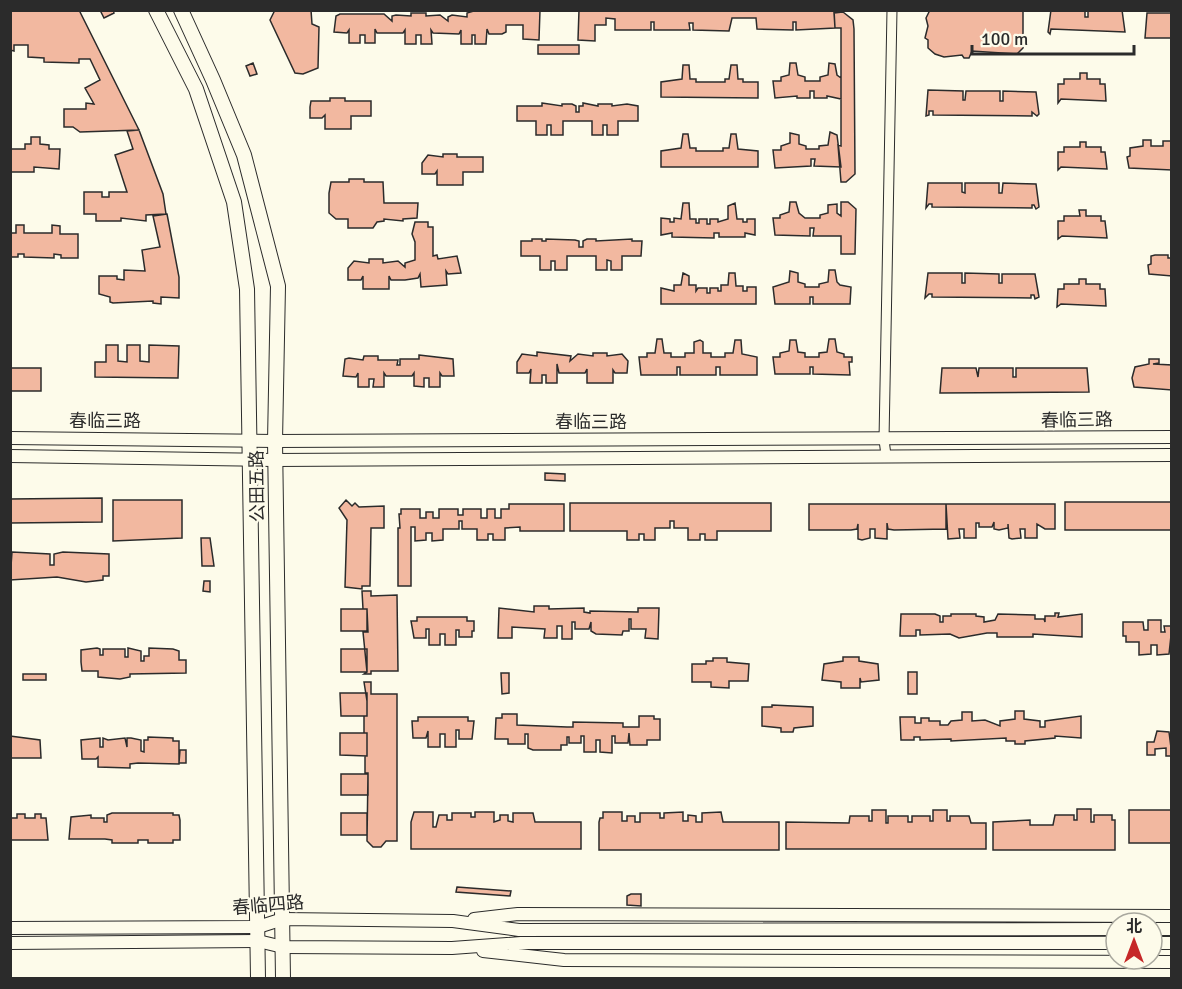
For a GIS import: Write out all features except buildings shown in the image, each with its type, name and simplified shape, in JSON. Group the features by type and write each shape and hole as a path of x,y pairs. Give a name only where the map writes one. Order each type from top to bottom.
{"main road":[{"name":"公田五路","path":"156,10 196,88 234,202 247,289 252,459 258,978"},
{"name":"公田五路","path":"181,10 244,155 278,286 274,441 283,978"}],"street":[{"path":"886,455 884,440 892,10"},
{"name":"春临三路","path":"10,438 274,441 1172,437"},
{"name":"春临三路","path":"10,456 275,460 1172,455"},
{"path":"453,921 518,915 1172,916"},
{"name":"春临四路","path":"10,928 258,927 283,919 453,921 564,936"},
{"path":"564,936 1104,929"},
{"path":"564,936 1104,943"},
{"name":"春临四路","path":"10,943 258,941 283,947 452,948 564,936"},
{"path":"452,948 564,960 1172,962"}]}
